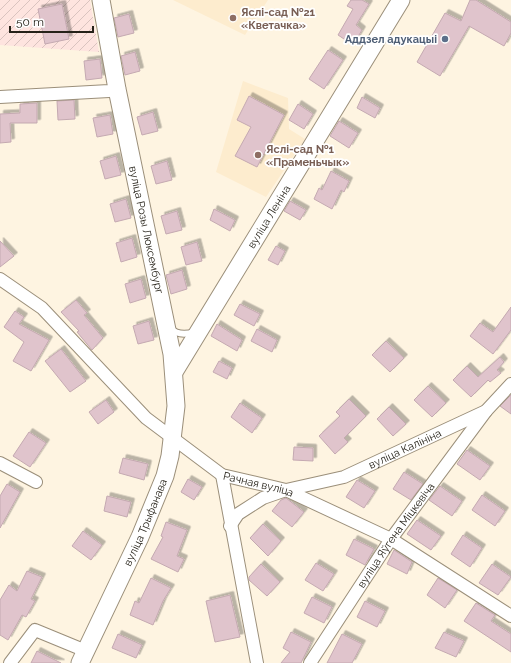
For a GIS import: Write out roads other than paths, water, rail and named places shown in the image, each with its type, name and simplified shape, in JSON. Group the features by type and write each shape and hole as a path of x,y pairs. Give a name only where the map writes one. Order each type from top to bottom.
{"street":[{"name":"вуліца Розы Люксембург","path":"100,0 174,372"},
{"name":"вуліца Леніна","path":"174,372 401,0"},
{"path":"0,97 109,92 117,89"},
{"name":"Рачная вуліца","path":"0,279 42,308 146,418 222,475 286,490 391,539 511,616"},
{"name":"вуліца Трыфанава","path":"83,657 140,537 162,483 170,456 173,438 176,406 174,372"},
{"name":"вуліца Калініна","path":"230,526 238,514 263,498 286,490 344,477 486,411 511,384"},
{"name":"вуліца Яўгена Міцкевіча","path":"310,663 391,539 486,411"},
{"path":"0,463 36,482"},
{"path":"222,475 230,526 257,663"},
{"path":"10,663 35,630 83,657"}],"lane":[{"path":"165,322 172,330 179,334 188,334 200,330"}],"place":[{"name":"Яслі-сад №21 «Кветачка»","path":"233,18"},
{"name":"Аддзел адукацыі","path":"445,39"},
{"name":"Яслі-сад №1 «Праменьчык»","path":"258,155"}]}
